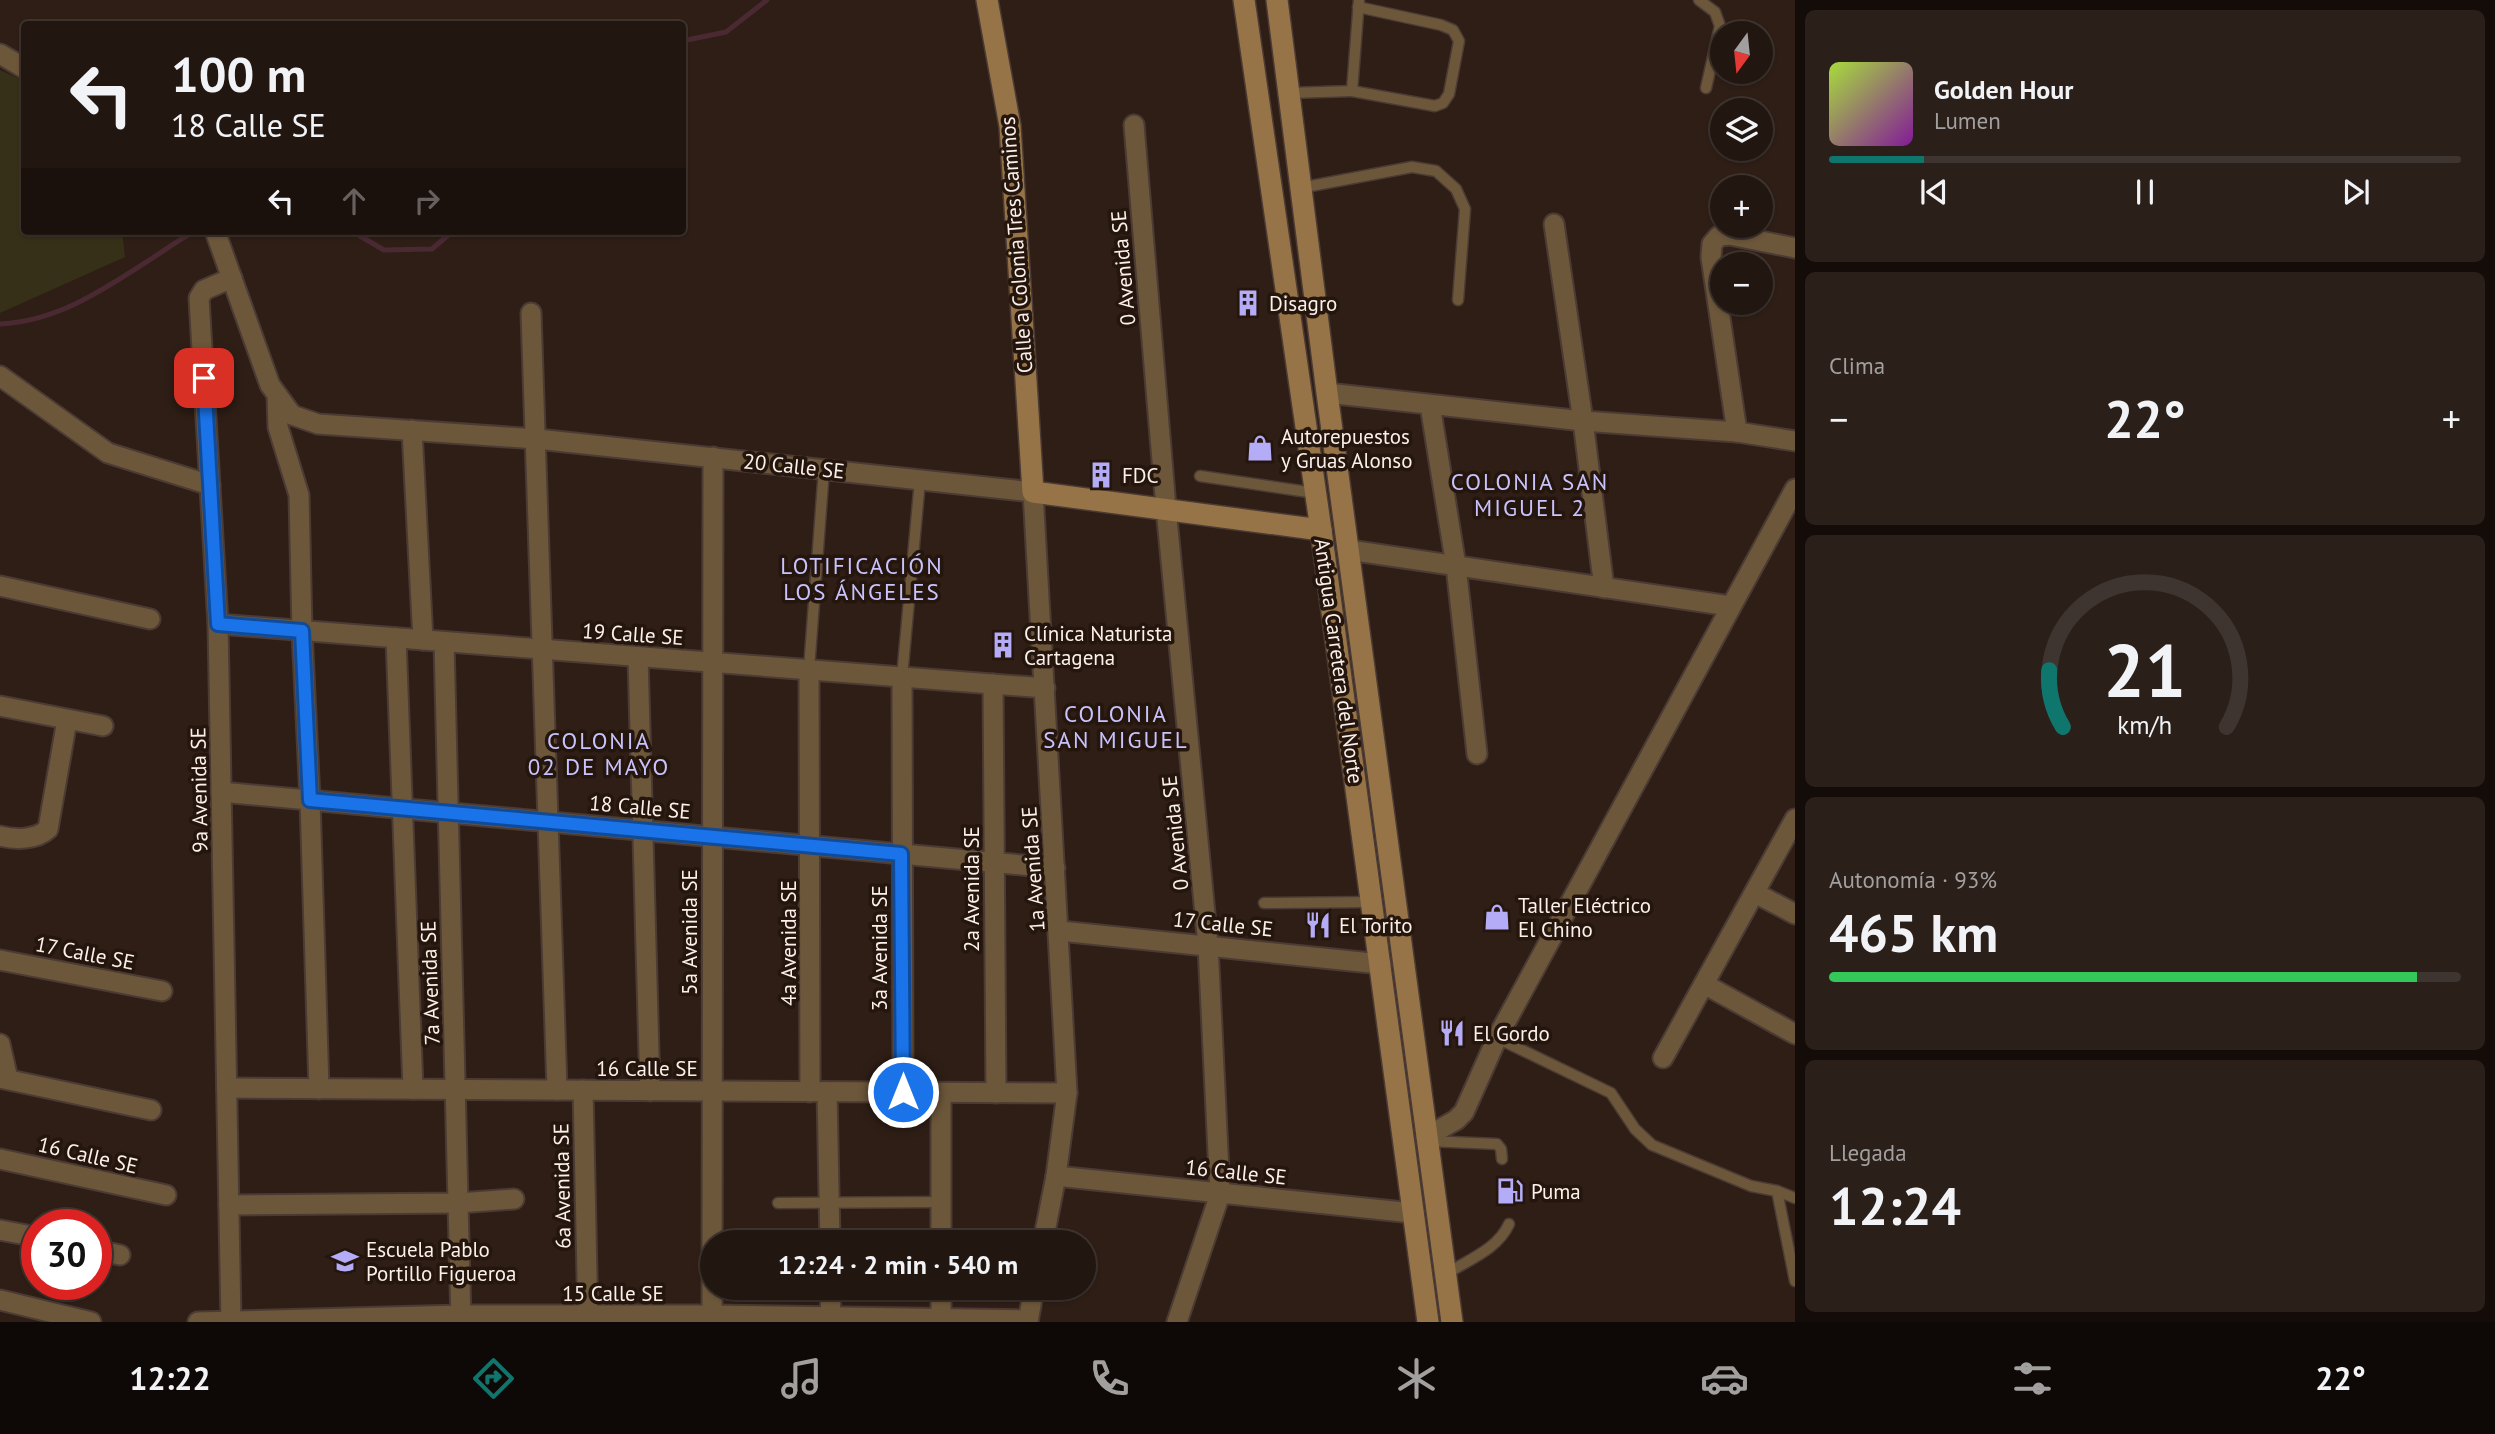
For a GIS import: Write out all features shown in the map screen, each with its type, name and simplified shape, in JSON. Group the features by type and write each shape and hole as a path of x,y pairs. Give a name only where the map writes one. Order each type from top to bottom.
{"main road":[{"name":"Calle a Colonia Tres Caminos","path":"987,0 1010,126 1033,492"},
{"name":"Antigua Carretera del Norte","path":"1244,0 1316,493 1428,1322"},
{"name":"Antigua Carretera del Norte","path":"1277,0 1452,1322"},
{"name":"20 Calle SE","path":"1033,492 1321,530"}],"street":[{"path":"0,54 21,66"},
{"name":"0 Avenida SE","path":"1134,125 1166,508 1209,945 1220,1194 1177,1322"},
{"path":"1554,223 1604,588"},
{"path":"217,235 270,385 277,394 278,427 299,495 319,1089"},
{"path":"1737,432 1711,257 1712,244 1719,236 1730,235 1794,244"},
{"name":"9a Avenida SE","path":"231,1322 218,624 199,298 204,290 232,278"},
{"path":"531,313 557,1090"},
{"path":"0,376 108,453 210,485"},
{"path":"1327,393 1583,421 1737,432 1795,441"},
{"name":"20 Calle SE","path":"277,394 292,415 318,424 537,439 1033,492"},
{"path":"1430,405 1456,566 1477,754"},
{"path":"411,430 423,640"},
{"name":"5a Avenida SE","path":"712,1319 713,457"},
{"path":"1426,1139 1464,1112 1497,1038 1795,489"},
{"name":"1a Avenida SE","path":"1033,492 1068,1093 1045,1230"},
{"path":"1349,550 1730,607"},
{"path":"0,586 150,619"},
{"name":"19 Calle SE","path":"218,624 1045,688"},
{"path":"396,638 413,1089"},
{"name":"7a Avenida SE","path":"443,642 461,1319"},
{"path":"638,657 650,1091"},
{"name":"4a Avenida SE","path":"809,669 811,846 819,1092 830,1230"},
{"name":"3a Avenida SE","path":"902,677 903,1092"},
{"name":"2a Avenida SE","path":"993,684 996,1093"},
{"path":"0,706 103,726"},
{"path":"0,836 26,838 41,835 48,829 67,720"},
{"name":"18 Calle SE","path":"221,792 1055,868"},
{"path":"1663,1058 1795,819"},
{"path":"1755,893 1795,914"},
{"name":"17 Calle SE","path":"1060,931 1381,964"},
{"name":"17 Calle SE","path":"0,960 162,991"},
{"path":"1704,984 1795,1034"},
{"path":"0,1044 4,1078 151,1110"},
{"name":"16 Calle SE","path":"227,1088 1068,1093"},
{"name":"6a Avenida SE","path":"583,1090 588,1319"},
{"path":"941,1093 941,1230"},
{"name":"16 Calle SE","path":"0,1159 166,1195"},
{"name":"16 Calle SE","path":"1056,1176 1413,1213"},
{"path":"229,1205 459,1203 513,1199"},
{"path":"0,1230 21,1234"},
{"path":"112,1253 120,1255"},
{"path":"0,1300 91,1322"},
{"path":"830,1300 831,1320"},
{"path":"941,1300 941,1321"},
{"path":"1028,1321 1032,1300"},
{"name":"15 Calle SE","path":"198,1322 461,1319 1028,1321"}],"lane":[{"path":"1699,0 1715,12 1720,26 1706,88"},
{"path":"1289,93 1352,91 1435,106 1443,103 1449,93 1459,41 1453,30 1441,25 1358,4 1352,91"},
{"path":"1300,188 1412,167 1436,171 1456,189 1465,209 1458,300"},
{"path":"809,669 824,469"},
{"path":"1200,476 1316,493"},
{"path":"902,677 920,480"},
{"path":"1264,903 1372,902"},
{"path":"1497,1038 1611,1093 1635,1129 1652,1144 1751,1186 1795,1198"},
{"path":"1426,1139 1497,1144 1503,1159"},
{"path":"1777,1191 1795,1282"},
{"path":"778,1203 941,1202"},
{"path":"1446,1274 1492,1246 1504,1235 1509,1224"}],"shaded area":[{"path":"0,70 21,80 21,235 122,235 125,257 0,313"}],"waterway":[{"path":"686,40 726,32 767,0"},
{"path":"0,324 22,322 62,310 118,280 189,235"},
{"path":"360,235 384,250 432,249 448,235"}],"place":[{"name":"Disagro","path":"1248,303"},
{"name":"Autorepuestos y Gruas Alonso","path":"1260,448"},
{"name":"FDC","path":"1101,475"},
{"name":"Clínica Naturista Cartagena","path":"1003,645"},
{"name":"Taller Eléctrico El Chino","path":"1497,917"},
{"name":"El Torito","path":"1318,925"},
{"name":"El Gordo","path":"1452,1033"},
{"name":"Puma","path":"1510,1191"},
{"name":"Escuela Pablo Portillo Figueroa","path":"345,1261"}],"district":[{"name":"COLONIA SAN MIGUEL 2","path":"1530,494"},
{"name":"LOTIFICACIÓN LOS ÁNGELES","path":"862,578"},
{"name":"COLONIA SAN MIGUEL","path":"1116,726"},
{"name":"COLONIA 02 DE MAYO","path":"599,753"}],"route":[{"path":"204,378 218,624 302,631 310,800 901,854 903,1092"}]}
